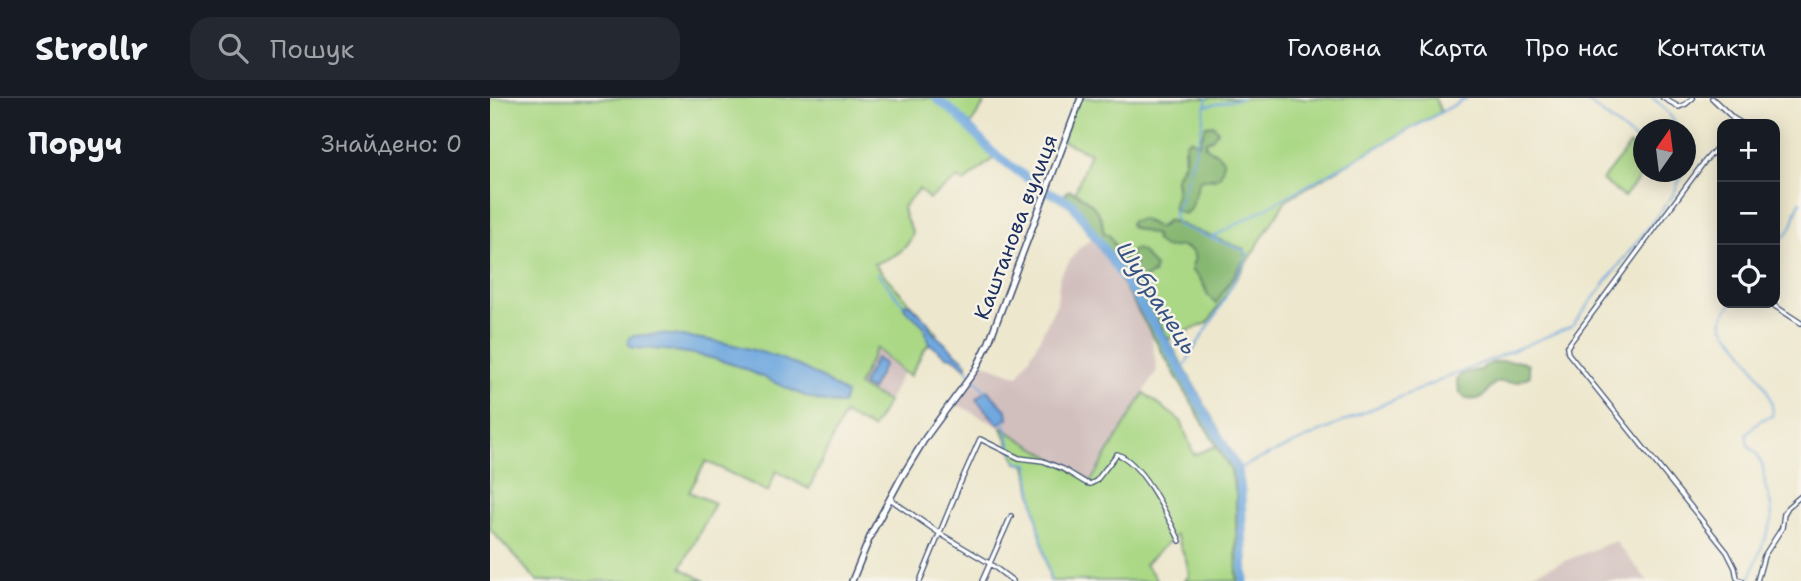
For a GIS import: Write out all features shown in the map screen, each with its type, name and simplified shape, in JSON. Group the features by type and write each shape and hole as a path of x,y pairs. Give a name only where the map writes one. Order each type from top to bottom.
{"main road":[{"name":"Каштанова вулиця","path":"852,581 890,499 926,437 977,367 989,342 1080,98"}],"street":[{"path":"1663,98 1679,107 1693,98"},
{"path":"1712,98 1735,119"},
{"path":"1717,148 1567,347 1568,353 1727,552 1737,578 1741,581"},
{"path":"1778,308 1801,323"},
{"path":"919,581 979,440 1019,458 1043,461 1090,484 1096,481 1117,454 1122,456 1154,491 1180,541"},
{"path":"1757,581 1764,556 1782,528 1784,514 1801,496"},
{"path":"890,499 1013,581"},
{"path":"982,581 1011,516"}],"shaded area":[{"path":"1093,238 1151,334 1157,370 1092,481 952,402 981,362 1018,376 1057,303 1060,275 1079,248"},
{"path":"876,348 903,372 888,402 857,386"},
{"path":"1615,541 1648,581 1517,580"}],"green space":[{"path":"490,98 988,98 970,125 989,144 995,157 964,182 958,178 929,199 919,189 903,207 913,233 907,245 898,253 874,264 938,334 924,350 910,376 876,348 858,386 888,402 872,429 844,414 809,489 776,471 768,492 706,461 689,492 715,503 681,568 705,581 537,581 490,529","holes":["662,334 742,347 782,359 818,376 845,394 810,397 716,359 678,350 634,348"]},
{"path":"1077,98 1435,98 1441,112 1286,200 1208,323 1168,339 1154,311 1150,292 1141,279 1153,274 1135,264 1132,268 1109,235 1104,233 1098,212 1075,192 1090,153 1062,141","holes":["1203,133 1215,179 1200,180 1190,209 1174,210 1176,179 1184,162 1184,148 1199,144","1168,220 1180,224 1246,257 1208,296 1201,278 1192,271 1195,259 1193,252 1182,246 1165,247 1156,241 1149,222 1158,228"]},
{"path":"1214,125 1218,131 1212,139 1206,141 1205,146 1222,158 1220,176 1200,180 1190,209 1185,214 1174,210 1176,179 1185,162 1186,142 1191,139 1199,144 1206,126"},
{"path":"1630,145 1633,147 1633,182 1636,182 1624,197 1602,180"},
{"path":"1070,190 1094,208 1100,216 1104,233 1109,235 1132,267 1135,264 1130,258 1131,252 1135,249 1141,251 1155,267 1153,274 1142,279 1150,292 1154,311 1239,466 1243,492 1245,581 1237,581 1236,493 1231,471 1115,271 1070,206 1063,201 1066,192"},
{"path":"1142,219 1158,228 1168,220 1244,249 1246,257 1216,303 1208,296 1202,282 1192,271 1195,259 1193,252 1182,246 1165,248 1156,241 1155,235 1130,225 1131,221"},
{"path":"1502,361 1522,361 1528,364 1530,376 1517,382 1493,384 1480,398 1466,399 1460,393 1457,381 1460,375"},
{"path":"1144,393 1181,421 1194,455 1216,446 1231,471 1236,493 1237,581 1184,581 1189,576 1187,563 1176,535 1145,564 1158,581 1050,581 1026,465 1017,463 1002,428 1091,481"}],"water":[{"path":"908,303 927,321 932,332 967,363 967,369 930,344 923,325 905,309 903,304"},
{"path":"662,334 722,343 782,359 818,376 846,394 842,404 818,400 727,362 688,353 634,348 628,343 633,336"},
{"path":"876,358 884,364 871,390 862,385"},
{"path":"987,390 1007,411 1008,418 998,424 976,399"}],"waterway":[{"name":"Шубранець","path":"936,98 956,114 992,152 1039,187 1072,203 1160,334 1237,469 1241,491 1244,581"},
{"path":"1181,372 1216,315 1248,254 1177,225 1174,214 1200,135 1207,98"},
{"path":"1206,106 1242,98"},
{"path":"1213,237 1467,98"},
{"path":"1583,98 1633,138"},
{"path":"1653,98 1672,119"},
{"path":"1237,469 1374,408 1572,326 1673,195 1679,182"},
{"path":"1780,240 1791,227 1801,201"},
{"path":"877,273 903,304"},
{"path":"1728,308 1723,318 1725,328 1757,372 1773,409 1772,416 1761,420 1746,434 1748,445 1757,454 1763,467 1772,521 1747,581"},
{"path":"967,369 985,391"},
{"path":"1004,421 1013,453"},
{"path":"1015,459 1019,463 1028,464 1051,581"}]}
